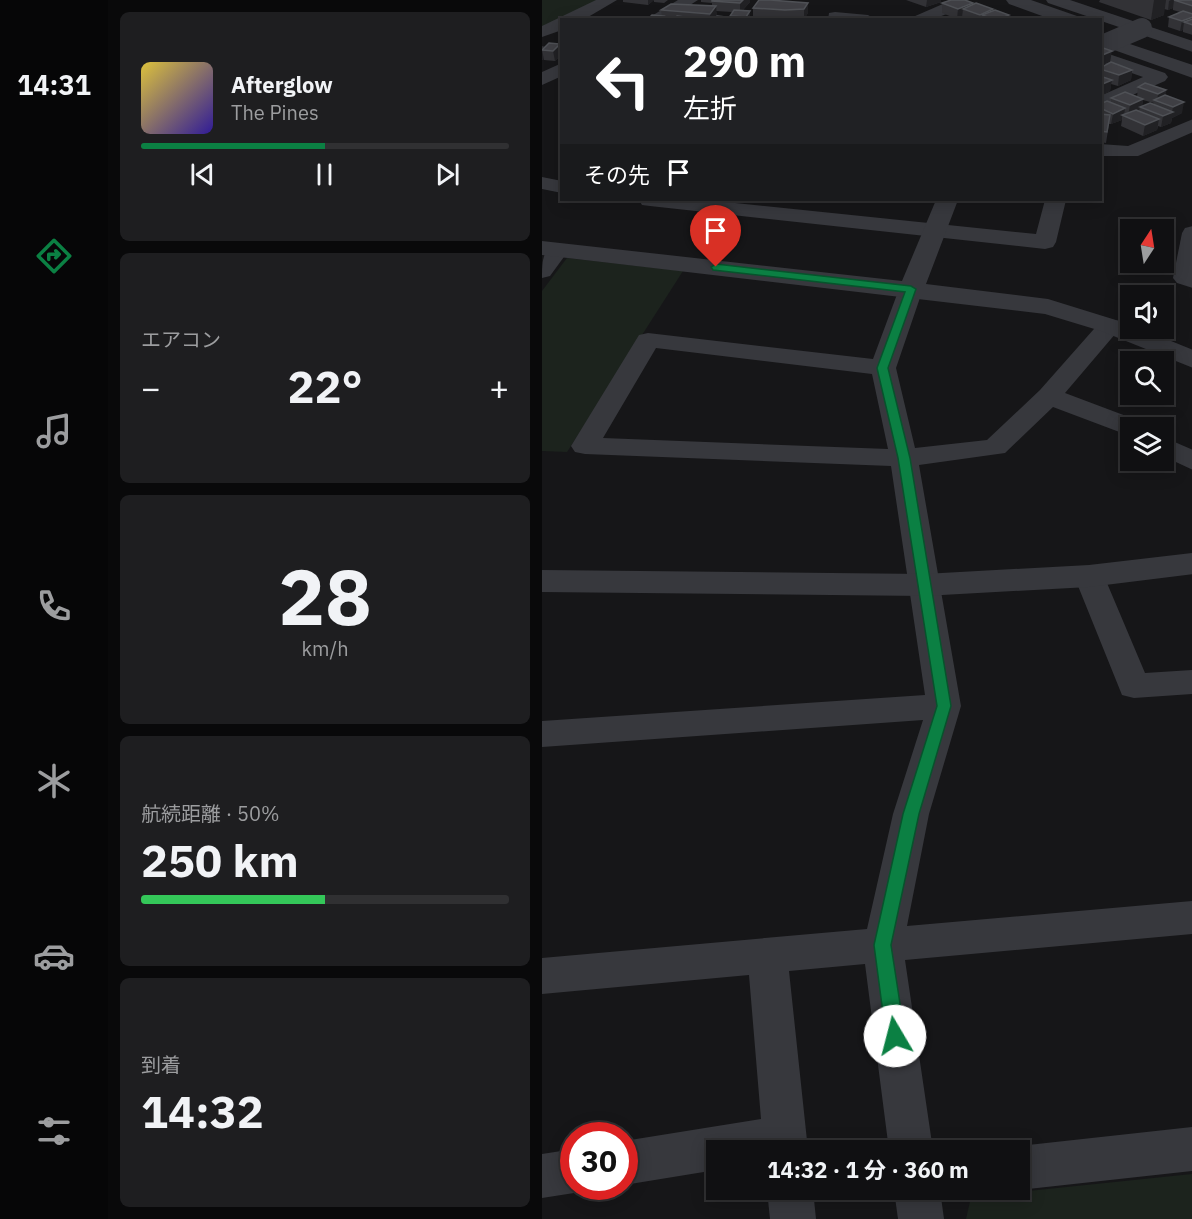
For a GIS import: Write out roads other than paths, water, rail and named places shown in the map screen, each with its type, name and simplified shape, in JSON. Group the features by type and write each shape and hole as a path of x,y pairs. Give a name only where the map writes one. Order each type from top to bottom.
{"street":[{"path":"573,18 609,0"},
{"path":"657,18 690,0"},
{"path":"833,18 843,0"},
{"path":"1054,0 1193,47"},
{"path":"918,18 954,2 978,10"},
{"path":"1008,2 1040,18"},
{"path":"1008,2 1064,18"},
{"path":"543,32 560,24"},
{"path":"1102,45 1142,28"},
{"path":"1102,31 1193,62"},
{"path":"543,32 560,36"},
{"path":"1102,40 1193,72"},
{"path":"1102,57 1159,77 1102,102"},
{"path":"542,79 560,69"},
{"path":"1102,150 1131,152 1188,130"},
{"path":"542,183 560,187"},
{"path":"659,201 1044,242 1055,201"},
{"path":"910,1140 883,945 911,814 944,706 904,458 883,368 911,289 947,201"},
{"path":"1192,238 1185,278 1193,281"},
{"path":"542,271 550,249 911,289 1048,308 1110,326 1193,360"},
{"path":"883,368 648,340 585,446 904,458 995,447 1049,396 1110,326"},
{"path":"1049,396 1120,423"},
{"path":"1174,451 1193,462"},
{"path":"542,581 924,585 1089,576 1193,563"},
{"path":"1089,576 1134,686 1193,682"},
{"path":"542,734 944,706"},
{"path":"542,976 1193,917"},
{"path":"767,956 786,1140"},
{"path":"1030,1167 1193,1149"},
{"path":"638,1161 706,1153"},
{"path":"542,1176 560,1173"},
{"path":"791,1200 793,1219"},
{"path":"918,1200 921,1219"}]}
